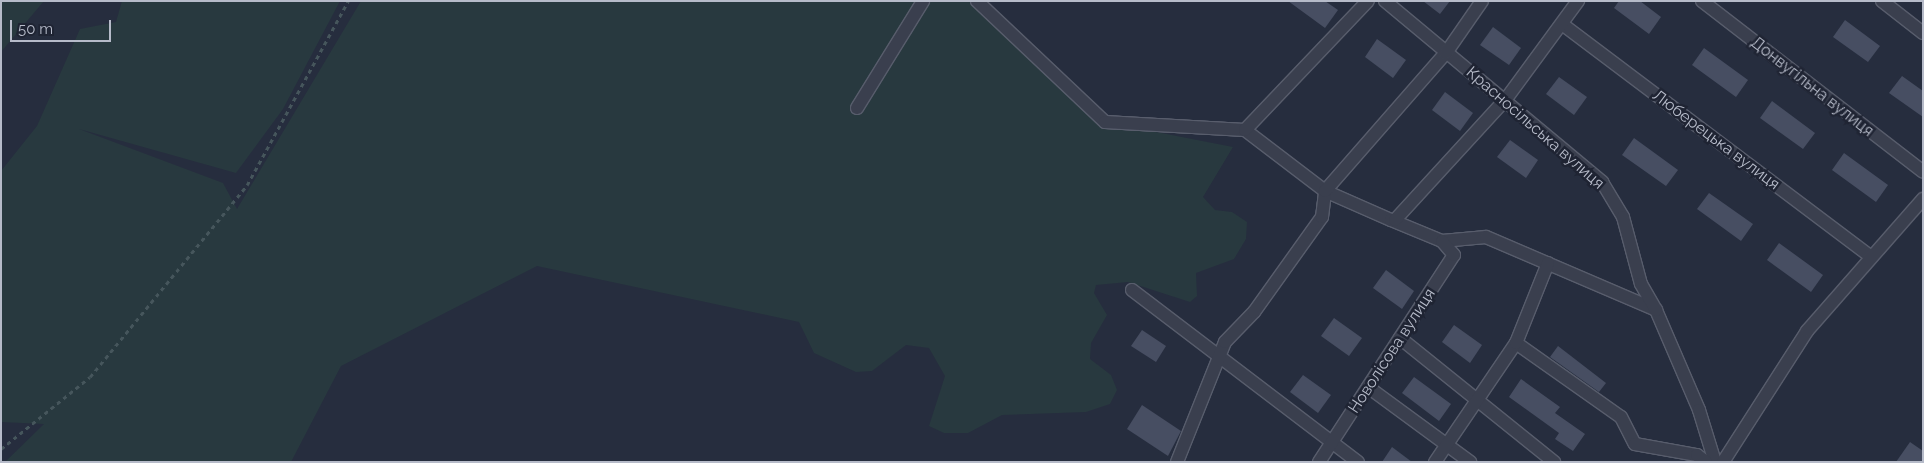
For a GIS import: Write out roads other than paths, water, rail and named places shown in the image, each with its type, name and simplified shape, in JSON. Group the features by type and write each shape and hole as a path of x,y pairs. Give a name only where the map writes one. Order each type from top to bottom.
{"street":[{"path":"857,108 923,1"},
{"path":"977,1 1106,122 1245,130 1325,191 1442,241 1486,237 1656,310"},
{"path":"1245,130 1368,1"},
{"name":"Красносільська вулиця","path":"1385,1 1446,53 1506,99 1602,182 1622,217 1641,284 1656,310 1699,410 1714,462"},
{"path":"1177,462 1225,342 1254,312 1322,217 1325,191 1446,53 1482,1"},
{"path":"1395,220 1506,99 1578,1"},
{"name":"Донвугільна вулиця","path":"1702,1 1923,172"},
{"path":"1882,1 1923,33"},
{"name":"Люберецька вулиця","path":"1562,24 1870,256"},
{"path":"1723,462 1807,331 1870,256 1923,199"},
{"name":"Новолісова вулиця","path":"1319,462 1454,255 1442,241"},
{"path":"1435,462 1516,343 1548,264"},
{"path":"1132,290 1358,462"},
{"path":"1400,338 1476,402 1554,462"},
{"path":"1516,343 1622,417 1636,444 1697,455 1706,462"},
{"path":"1368,387 1470,462"}]}
